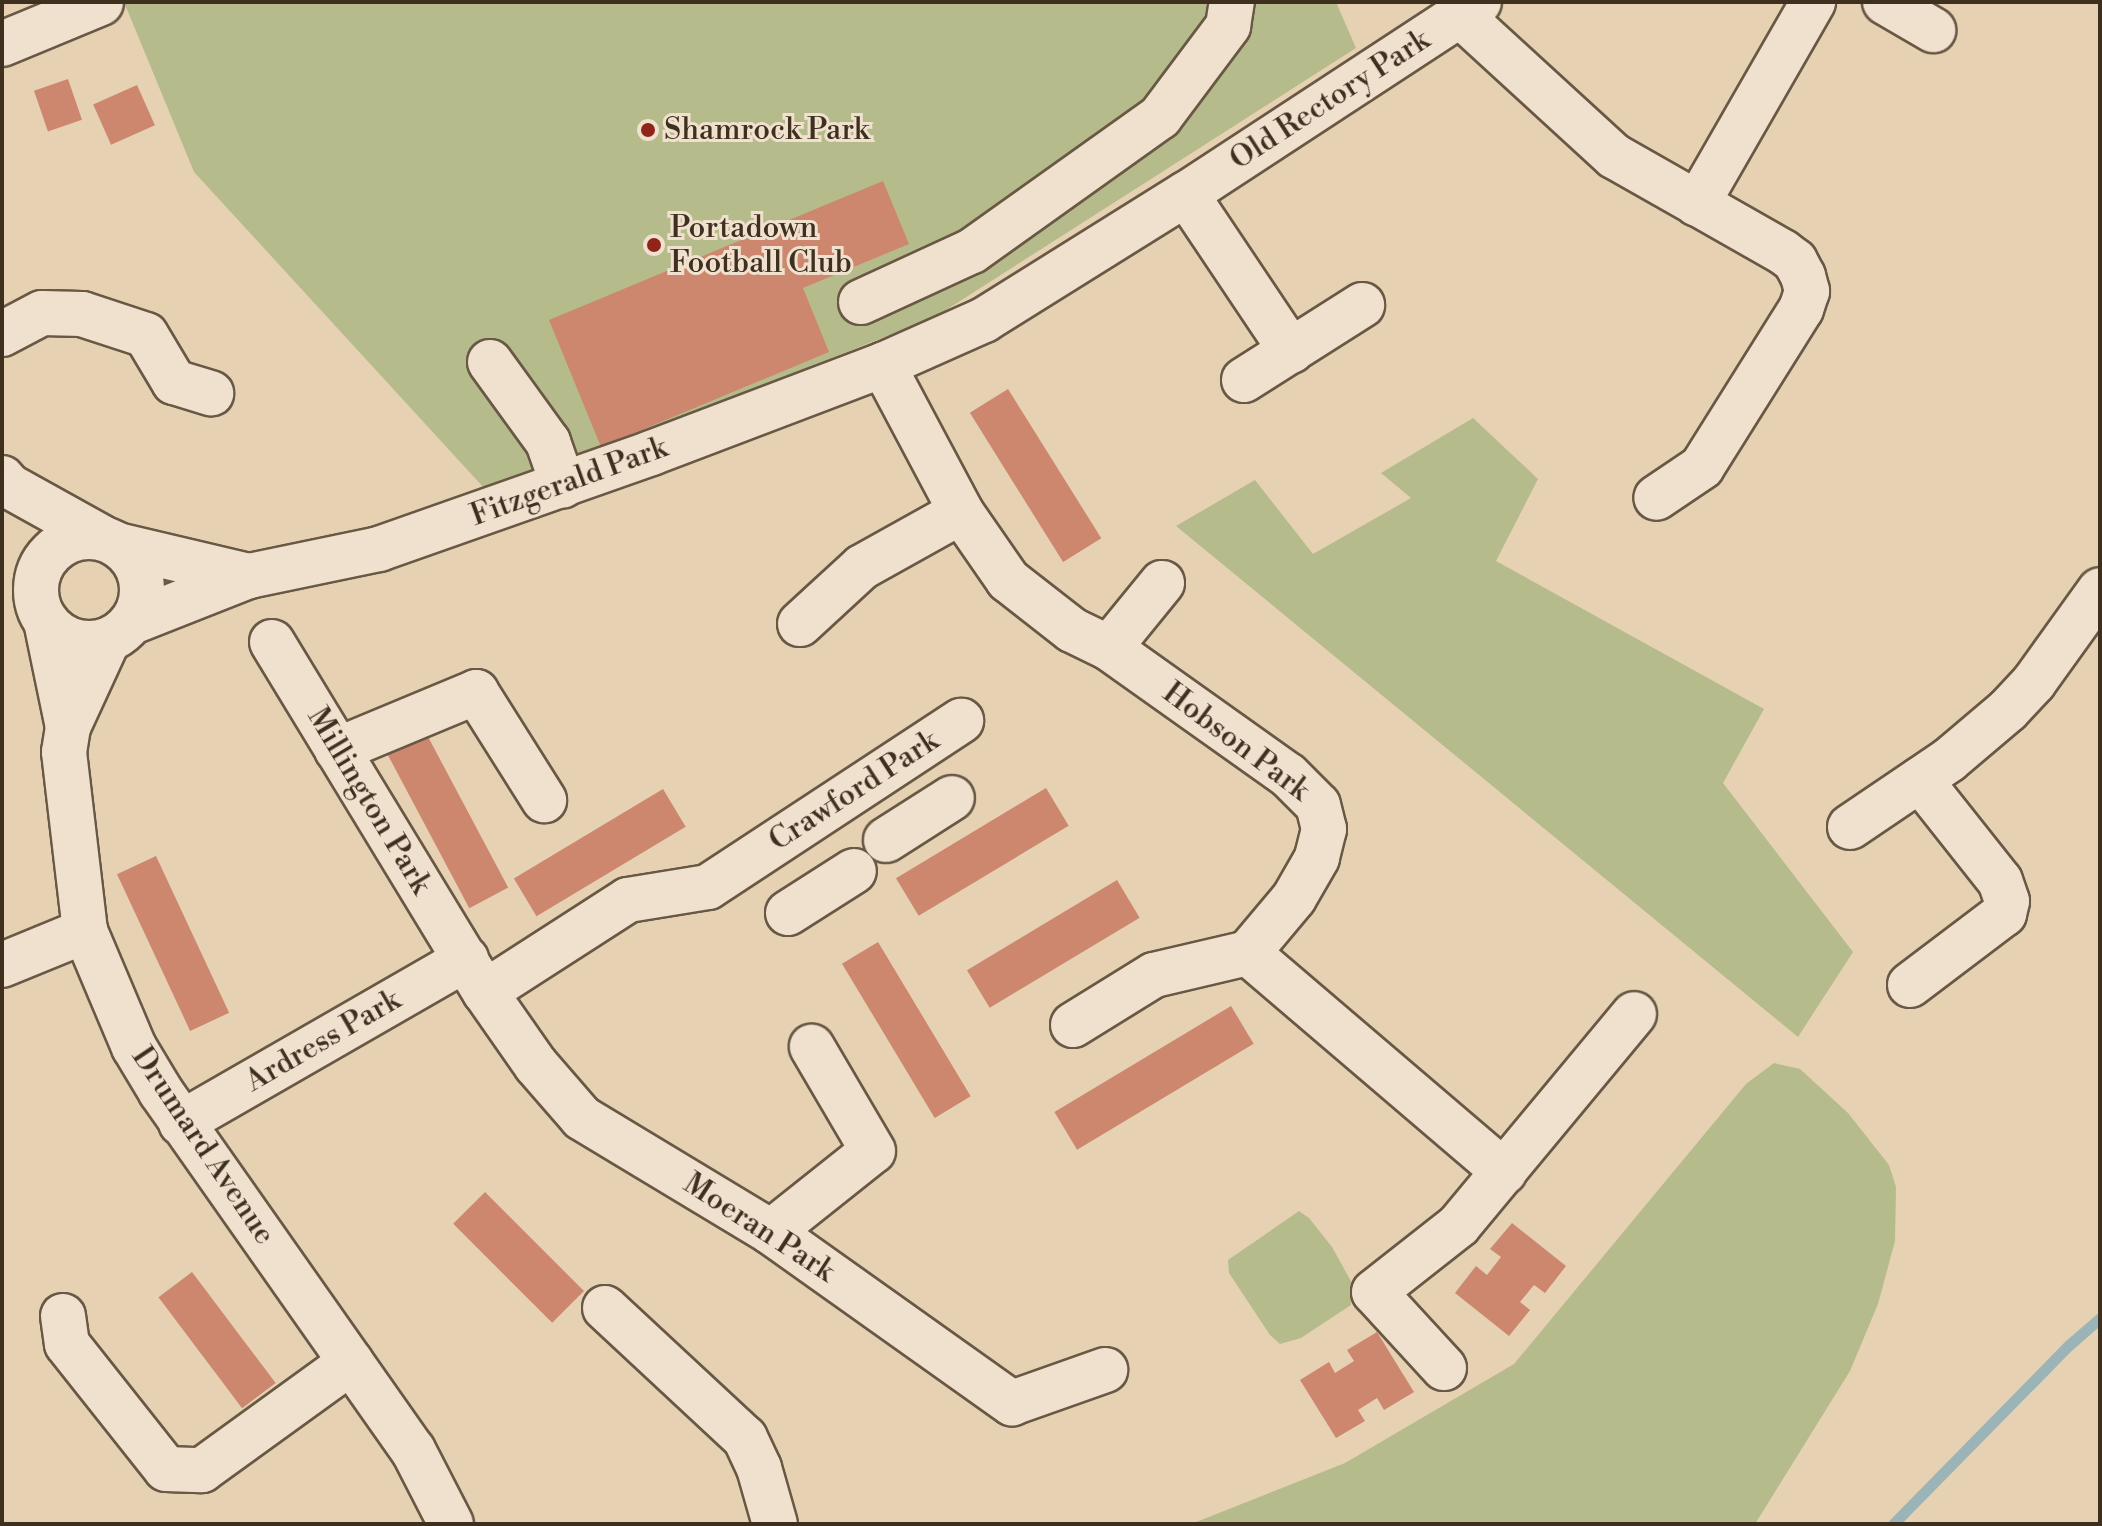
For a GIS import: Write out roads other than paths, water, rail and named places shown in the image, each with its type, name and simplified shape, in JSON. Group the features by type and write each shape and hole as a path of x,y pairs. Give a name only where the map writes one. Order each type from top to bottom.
{"street":[{"path":"861,302 972,251 1160,117 1228,26 1232,2"},
{"path":"1697,204 1813,2"},
{"path":"1885,2 1933,30"},
{"path":"2,44 101,3"},
{"name":"Old Rectory Park","path":"883,365 1004,309 1469,9 1614,156 1795,261 1807,291 1791,327 1702,467 1656,498"},
{"path":"1186,194 1291,351"},
{"path":"972,251 1004,309"},
{"path":"1244,380 1362,305"},
{"path":"2,334 42,313 82,314 146,335 174,382 211,393"},
{"path":"490,362 548,442 563,485"},
{"name":"Fitzgerald Park","path":"120,631 249,576 379,549 563,485 883,365"},
{"name":"Hobson Park","path":"883,365 961,512 1008,580 1072,630 1109,648 1288,775 1318,805 1324,829 1317,858 1294,898 1248,953"},
{"path":"5,482 131,556 140,572 143,590 120,631 74,641 58,634 46,621 38,608 37,576 5,482"},
{"path":"800,624 862,567 961,512"},
{"path":"37,576 49,555 68,540 109,541"},
{"name":"Fitzgerald Park","path":"109,541 249,576"},
{"path":"1109,648 1162,583"},
{"path":"1850,827 1920,780 2008,710 2034,682 2100,590"},
{"name":"Drumard Avenue","path":"46,621 68,727"},
{"name":"Drumard Avenue","path":"120,631 68,727 64,752 71,833 85,931 134,1047 181,1123 413,1450 451,1524"},
{"name":"Millington Park","path":"276,649 475,976"},
{"path":"337,750 476,692 544,800"},
{"name":"Crawford Park","path":"475,976 628,900 708,887 961,721"},
{"path":"886,840 938,806 892,766"},
{"path":"1910,985 2004,914 2007,901 2000,881 1920,780"},
{"path":"788,834 839,880 788,913"},
{"path":"2,965 85,931"},
{"path":"1073,1025 1154,975 1248,953 1504,1172"},
{"name":"Ardress Park","path":"181,1123 475,976"},
{"name":"Moeran Park","path":"475,976 536,1065 582,1118 771,1232 1012,1403 1105,1370"},
{"path":"1444,1368 1374,1292 1459,1225 1634,1014"},
{"path":"771,1232 873,1151 812,1047"},
{"path":"605,1308 745,1438 774,1510 775,1524"},
{"path":"63,1316 67,1344 166,1469 202,1470 351,1362"}],"waterway":[{"path":"1893,1524 2069,1345 2100,1318"}],"place":[{"name":"Shamrock Park","path":"648,130"},
{"name":"Portadown Football Club","path":"654,245"}]}
